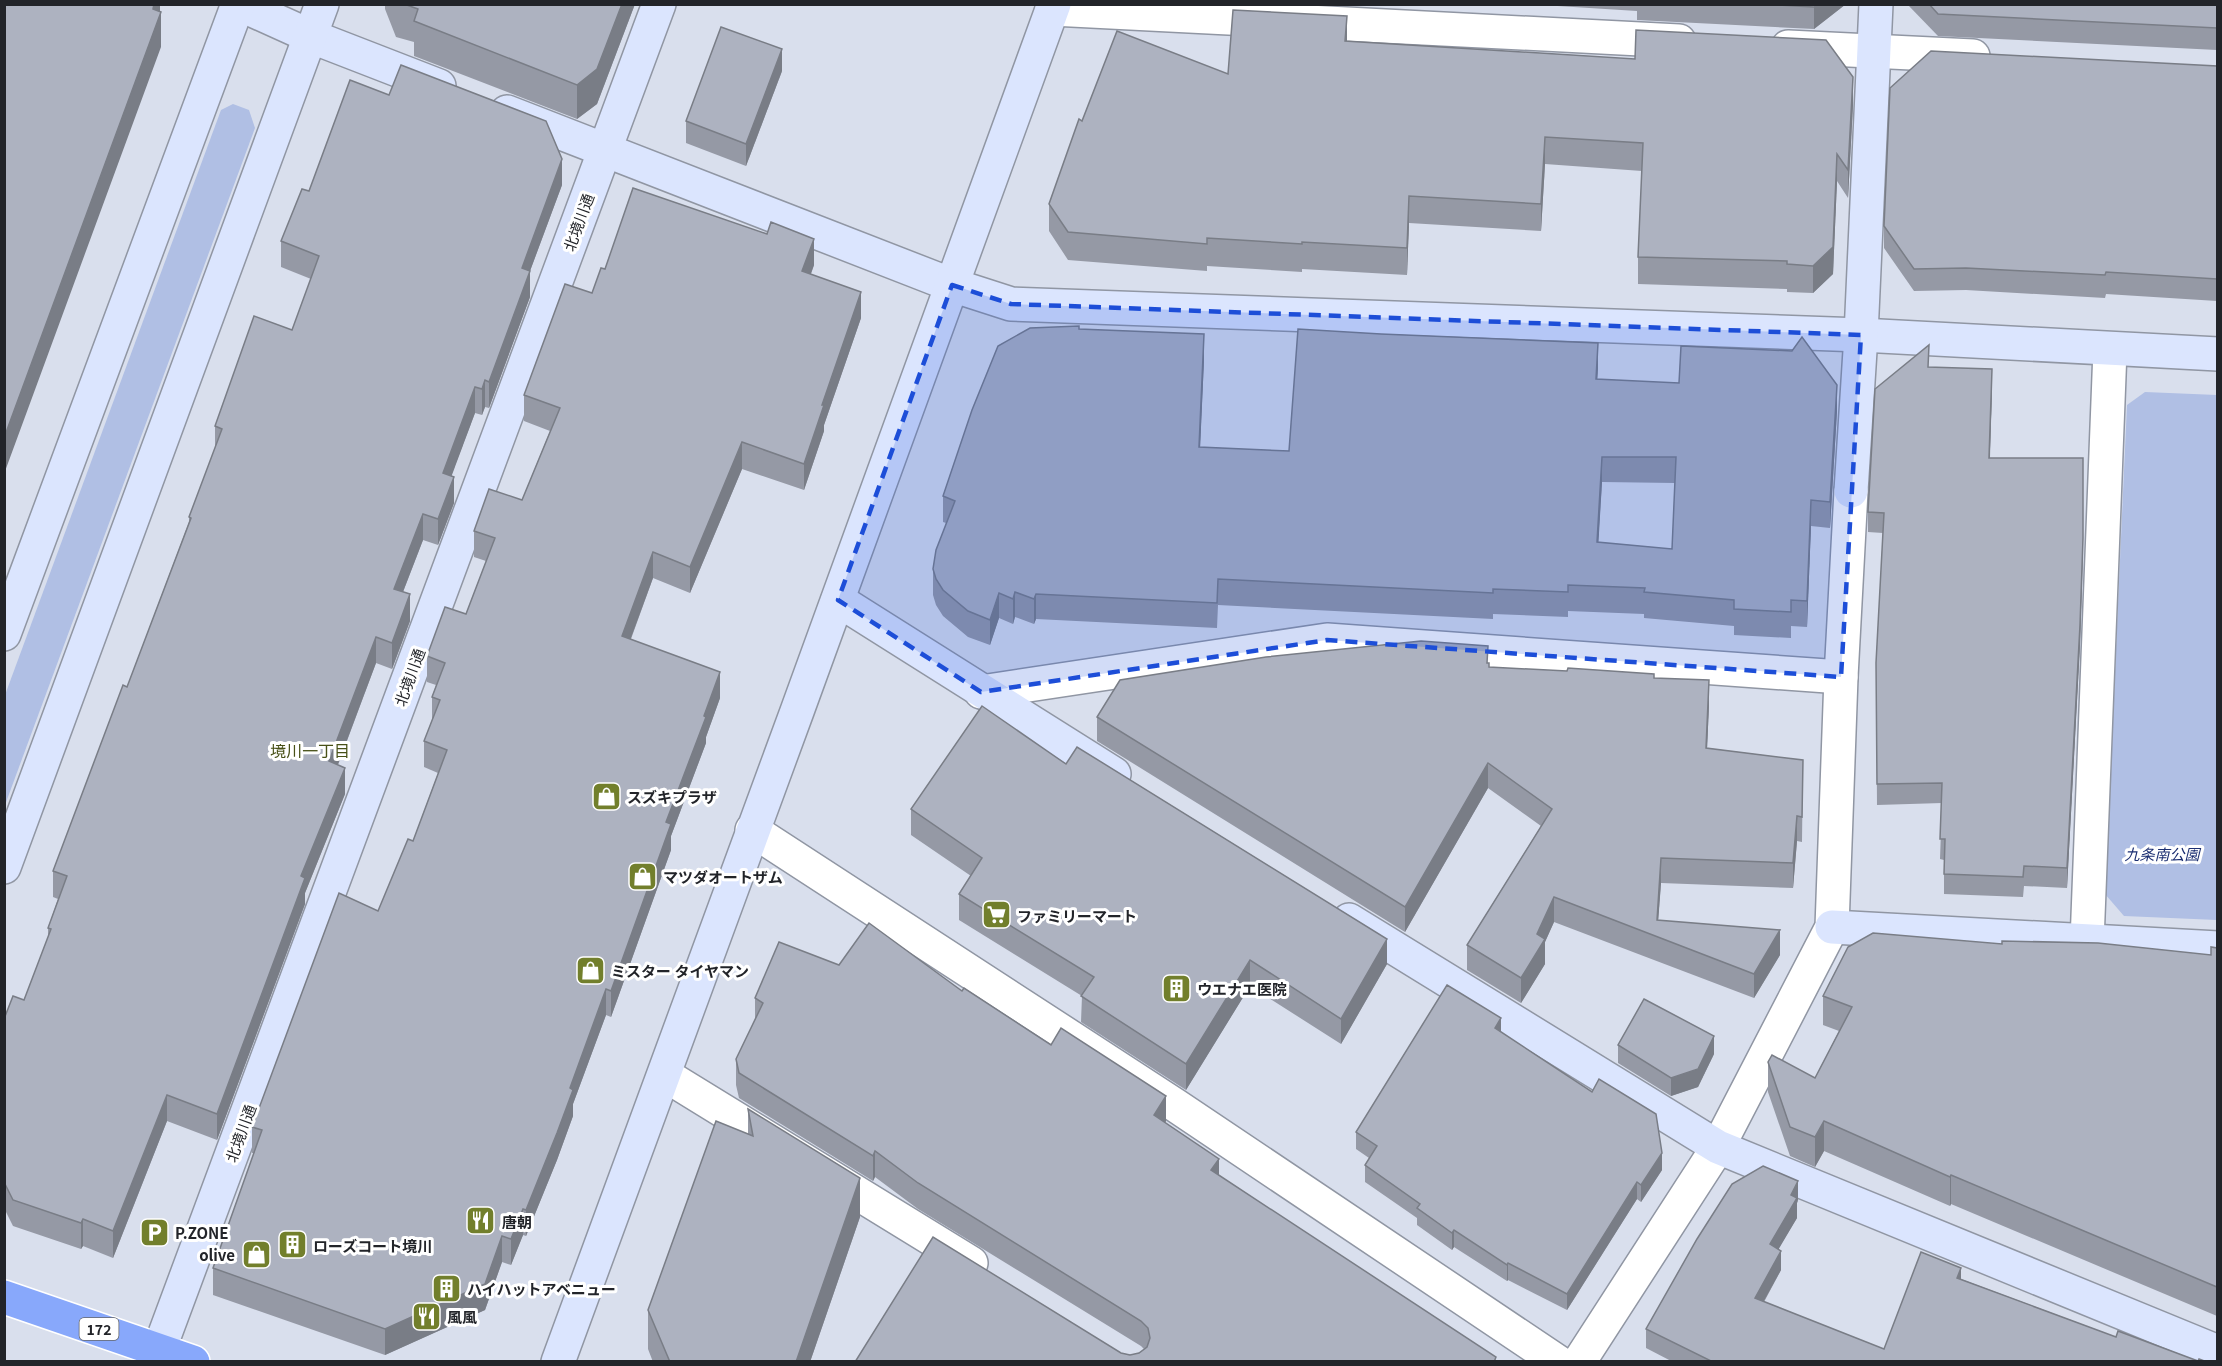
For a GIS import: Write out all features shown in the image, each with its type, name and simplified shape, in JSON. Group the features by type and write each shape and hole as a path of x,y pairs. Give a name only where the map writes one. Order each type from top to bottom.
{"highway":[{"name":"172","path":"4,1296 193,1362"}],"street":[{"path":"4,634 238,4 310,36 605,151 952,285 1011,304 1861,335 2217,354"},
{"path":"4,867 322,4"},
{"name":"北境川通","path":"159,1350 659,4"},
{"path":"1579,1362 1718,1147 1832,927 1841,677 1861,335 1876,4"},
{"path":"558,1362 665,1075 752,830 1053,7 1707,42"},
{"path":"1755,45 2004,58"},
{"path":"2087,942 2110,350"},
{"path":"837,600 1142,792"},
{"path":"981,692 1327,640 1841,677"},
{"path":"752,830 1165,1098 1558,1362"},
{"path":"1324,904 1718,1147 2217,1352"},
{"path":"1832,927 2217,948"},
{"path":"665,1075 999,1280"}],"highlighted area":[{"path":"952,285 1011,304 1861,335 1841,677 1327,640 981,692 838,600"}],"green space":[{"path":"233,104 249,110 255,128 5,805 5,695 221,110"},
{"name":"九条南公園","path":"2145,392 2217,395 2217,920 2124,916 2105,894 2127,405"}],"building":[{"path":"4,4 154,4 153,9 161,12 4,438"},
{"path":"404,4 622,4 597,69 577,85 414,21 418,9"},
{"path":"1758,4 1818,4 1814,7"},
{"path":"1929,4 2217,4 2217,28 1938,14"},
{"path":"1233,10 1347,16 1345,41 1635,59 1636,30 1826,40 1853,77 1848,170 1837,154 1833,247 1813,266 1787,264 1787,261 1638,257 1643,143 1545,137 1541,204 1409,196 1407,248 1207,238 1207,244 1068,232 1049,204 1079,119 1082,121 1117,31 1228,74"},
{"path":"721,27 782,49 746,144 686,121"},
{"path":"1931,51 2217,66 2217,279 2106,272 2105,275 1966,268 1914,269 1884,226 1890,88"},
{"path":"401,65 546,121 562,159 522,268 530,271 489,382 485,380 482,389 475,387 443,473 454,477 438,519 423,514 394,589 410,594 392,643 376,637 329,761 345,768 301,876 305,878 217,1114 167,1095 113,1231 83,1219 81,1223 13,1200 4,1182 4,1019 13,996 24,1000 51,929 48,928 67,876 53,871 123,685 127,687 191,518 189,517 222,429 215,426 254,316 292,330 319,256 281,241 302,189 309,191 350,80 389,95"},
{"path":"633,188 767,234 771,222 814,239 802,271 861,292 804,464 742,442 690,567 653,552 622,636 720,672 704,716 706,717 666,822 671,824 611,991 606,989 570,1088 573,1090 557,1133 526,1210 523,1209 511,1239 502,1236 485,1284 385,1329 213,1268 262,1130 252,1127 339,893 378,911 408,839 413,841 447,750 424,741 440,700 432,697 445,663 427,656 445,607 466,614 495,538 474,531 489,489 522,500 560,408 524,395 565,284 592,293 601,268 605,269"},
{"path":"1079,326 1079,329 1204,334 1199,447 1289,451 1298,329 1598,343 1596,379 1679,383 1681,346 1792,351 1802,337 1837,385 1830,502 1811,500 1807,601 1791,600 1791,612 1734,609 1734,600 1644,592 1645,588 1568,585 1568,592 1493,589 1493,593 1218,579 1217,603 1036,594 1034,599 1015,592 1013,599 999,593 990,620 968,611 943,590 936,579 933,569 936,550 955,501 943,496 972,410 998,346 1030,328","holes":["1602,457 1676,457 1672,549 1597,542"]},
{"path":"1929,345 1928,367 1992,369 1989,458 2083,458 2080,625 2067,868 2024,866 2023,877 1944,874 1945,839 1940,839 1942,783 1877,784 1876,663 1884,513 1868,512 1875,389"},
{"path":"1421,641 1488,646 1487,663 1489,667 1567,671 1568,668 1654,674 1654,678 1709,680 1706,748 1803,760 1802,817 1797,816 1793,863 1661,858 1657,920 1780,930 1754,974 1554,897 1537,934 1545,939 1521,978 1467,945 1552,809 1488,763 1405,907 1097,717 1120,680 1266,657"},
{"path":"982,706 1066,764 1077,747 1387,939 1341,1019 1250,960 1186,1064 1081,996 1094,977 959,894 982,858 911,809"},
{"path":"869,923 962,991 964,988 1051,1045 1061,1028 1166,1096 1154,1115 1219,1159 1211,1170 1496,1357 1494,1362 855,1362 933,1237 1121,1353 1130,1355 1139,1353 1147,1347 1150,1338 1148,1328 1141,1321 918,1183 875,1151 873,1156 739,1073 736,1059 763,1003 755,998 779,942 839,965"},
{"path":"1873,933 2002,944 2002,941 2098,943 2211,955 2211,947 2217,948 2217,1287 1951,1175 1950,1177 1824,1121 1815,1137 1790,1127 1768,1062 1772,1055 1815,1078 1852,1007 1823,996 1848,947"},
{"path":"1447,985 1501,1018 1495,1028 1592,1092 1599,1079 1656,1114 1662,1153 1641,1185 1637,1182 1567,1294 1508,1263 1507,1265 1454,1230 1452,1233 1417,1208 1420,1204 1365,1165 1377,1146 1356,1132"},
{"path":"1644,999 1714,1036 1698,1069 1671,1078 1618,1045"},
{"path":"748,1109 860,1178 796,1362 670,1362 648,1310 716,1121 753,1136"},
{"path":"1763,1166 1798,1181 1791,1195 1797,1198 1770,1244 1781,1251 1755,1298 1884,1349 1921,1252 1961,1268 1957,1278 2116,1337 2118,1331 2198,1361 2199,1359 2207,1362 1713,1362 1646,1329 1697,1239 1732,1184"}],"place":[{"name":"スズキプラザ","path":"606,796"},
{"name":"マツダオートザム","path":"642,876"},
{"name":"ファミリーマート","path":"996,915"},
{"name":"ミスター タイヤマン","path":"590,970"},
{"name":"ウエナエ医院","path":"1176,988"},
{"name":"唐朝","path":"481,1221"},
{"name":"P.ZONE","path":"154,1232"},
{"name":"ローズコート境川","path":"292,1245"},
{"name":"olive","path":"256,1254"},
{"name":"ハイハットアベニュー","path":"446,1288"},
{"name":"風風","path":"426,1316"}],"district":[{"name":"境川一丁目","path":"310,750"}]}
